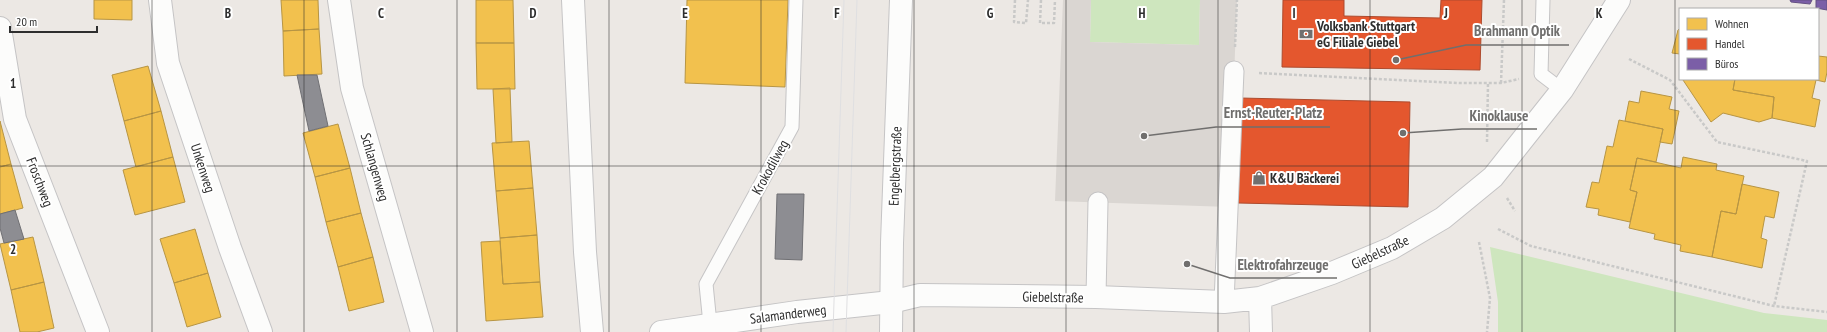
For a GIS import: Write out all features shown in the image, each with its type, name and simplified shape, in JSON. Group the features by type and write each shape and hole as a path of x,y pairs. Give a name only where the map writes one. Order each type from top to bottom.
{"street":[{"name":"Unkenweg","path":"160,0 168,63 230,248 261,332"},
{"name":"Schlangenweg","path":"339,0 352,88 422,332"},
{"path":"573,0 585,252 592,332"},
{"name":"Engelbergstraße","path":"892,332 892,243 901,0"},
{"name":"Giebelstraße","path":"891,302 920,295 1224,302 1260,298 1332,273 1392,248 1443,218 1493,177 1562,90 1619,0"},
{"name":"Froschweg","path":"0,28 15,119 98,332"},
{"path":"1224,302 1234,71"},
{"path":"1096,298 1098,202"},
{"path":"1260,298 1261,332"},
{"name":"Salamanderweg","path":"661,332 797,312 891,302"}],"lane":[{"name":"Krokodilweg","path":"710,324 706,284 792,127 796,0"},
{"path":"1543,0 1541,74 1562,90"}],"path":[{"path":"1015,0 1014,22 1026,23 1028,0"},
{"path":"1041,0 1040,23 1054,23 1055,0"},
{"path":"1237,0 1234,71 1459,83 1501,83 1541,74"},
{"path":"1501,83 1504,0"},
{"path":"1629,59 1670,80 1716,142 1807,162 1774,306"},
{"path":"1498,229 1531,246 1774,306 1827,312"},
{"path":"1479,242 1490,298 1487,332"}],"green space":[{"path":"1091,0 1200,0 1199,45 1090,42"},
{"path":"1490,247 1764,313 1827,320 1827,332 1498,332 1498,302"}],"shaded area":[{"path":"1063,0 1091,0 1090,42 1199,45 1200,0 1237,0 1229,207 1055,201"}],"building: Wohnen":[{"path":"94,0 132,0 132,20 94,19"},
{"path":"281,0 318,0 319,29 283,31"},
{"path":"476,0 513,0 514,43 476,43"},
{"path":"687,0 788,0 785,87 685,83"},
{"path":"319,29 322,74 284,76 283,31"},
{"path":"1679,29 1679,54 1672,53"},
{"path":"476,43 514,43 515,89 477,89"},
{"path":"1819,56 1827,57 1825,82 1816,80 1819,80"},
{"path":"148,66 161,111 124,121 112,75"},
{"path":"1683,80 1735,80 1733,90 1774,97 1772,118 1759,122 1723,113 1711,122"},
{"path":"1735,80 1816,80 1812,98 1820,100 1815,127 1772,118 1774,97 1733,90"},
{"path":"510,88 512,142 496,143 493,89"},
{"path":"1641,91 1672,97 1669,109 1679,111 1672,144 1660,142 1663,129 1625,121 1629,101 1639,103"},
{"path":"161,111 173,157 136,167 124,121"},
{"path":"1619,120 1663,129 1656,162 1637,158 1630,190 1637,192 1630,222 1598,215 1599,209 1586,207 1592,182 1599,183 1607,146 1613,147"},
{"path":"0,121 11,164 0,167"},
{"path":"338,124 350,168 315,177 303,133"},
{"path":"529,141 533,188 496,191 492,143"},
{"path":"173,157 185,202 135,215 123,170"},
{"path":"1683,157 1717,164 1716,170 1744,176 1736,214 1721,211 1712,257 1680,251 1681,245 1654,239 1655,234 1629,228 1637,192 1630,190 1637,158 1681,168"},
{"path":"11,164 23,208 0,214 0,167"},
{"path":"350,168 361,213 326,222 315,177"},
{"path":"1742,184 1779,192 1774,218 1765,216 1761,238 1767,240 1762,268 1712,257 1721,211 1736,214"},
{"path":"533,188 537,235 500,238 496,191"},
{"path":"361,213 373,257 338,267 326,222"},
{"path":"195,229 208,273 174,283 160,239"},
{"path":"537,235 540,282 503,284 500,238"},
{"path":"33,237 44,282 11,290 0,244"},
{"path":"500,241 503,284 540,282 543,317 486,321 481,242"},
{"path":"373,257 384,302 349,311 338,267"},
{"path":"208,273 221,317 187,327 174,283"},
{"path":"44,282 54,328 37,332 20,332 11,290"}],"building: Handel":[{"path":"1283,0 1344,0 1344,16 1440,18 1441,0 1482,0 1480,70 1282,67"},
{"path":"1240,98 1410,102 1408,207 1238,203"}],"building: Büros":[{"path":"1790,0 1812,0 1810,4 1791,2"},
{"path":"1816,0 1827,0 1827,10 1816,8"}],"building: Industrie":[{"path":"297,75 317,75 328,126 309,131"},
{"path":"777,194 804,194 802,260 775,259"},
{"path":"15,210 24,239 4,243 0,228 0,214"}],"tram line":[{"path":"833,332 844,0"},
{"path":"846,332 857,0"}],"place":[{"name":"Volksbank Stuttgart eG Filiale Giebel","path":"1306,34"},
{"name":"Brahmann Optik","path":"1396,60"},
{"name":"Kinoklause","path":"1403,133"},
{"name":"Ernst-Reuter-Platz","path":"1144,136"},
{"name":"K&U Bäckerei","path":"1259,178"},
{"name":"Elektrofahrzeuge","path":"1187,264"}]}
